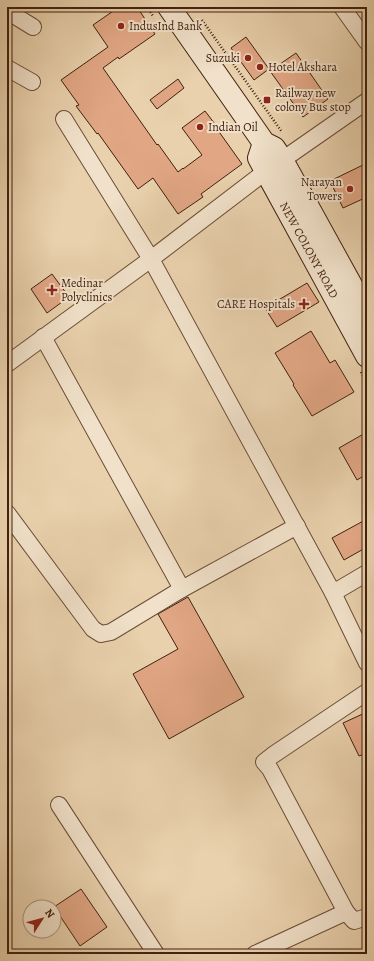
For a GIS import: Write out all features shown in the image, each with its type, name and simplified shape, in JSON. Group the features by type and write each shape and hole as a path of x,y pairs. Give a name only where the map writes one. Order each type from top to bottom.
{"main road":[{"name":"NEW COLONY ROAD","path":"169,7 264,143 274,148 274,166 367,356"},
{"name":"NEW COLONY ROAD","path":"274,166 367,314"}],"street":[{"path":"342,7 367,42"},
{"path":"7,11 33,27"},
{"path":"7,68 32,82"},
{"path":"7,364 151,260 274,166 367,101"},
{"path":"64,119 151,260 333,593 367,664"},
{"path":"43,337 182,589"},
{"path":"7,513 93,629 101,634 111,632 182,589 297,526"},
{"path":"333,593 367,572"},
{"path":"367,692 264,762 270,769 346,912 354,921 367,917"},
{"path":"59,805 156,954"},
{"path":"255,954 346,912"}],"building":[{"path":"119,7 137,7 155,34 119,59 118,57 103,68 157,145 158,144 178,172 202,155 182,128 205,111 242,164 201,194 203,197 178,214 153,178 138,189 98,133 97,134 76,106 79,105 61,80 108,47 93,25"},
{"path":"246,37 269,69 254,80 231,48"},
{"path":"296,53 328,99 303,117 270,71"},
{"path":"178,79 184,88 157,109 150,100"},
{"name":"Narayan Towers","path":"367,163 367,197 343,208 330,181"},
{"path":"52,274 69,297 47,313 31,289"},
{"path":"307,283 319,302 277,327 265,308"},
{"path":"311,331 330,363 335,360 354,392 312,416 275,353"},
{"path":"367,432 367,474 357,480 339,448"},
{"path":"367,519 367,547 344,560 332,538"},
{"path":"188,597 244,697 169,739 133,674 178,649 158,614"},
{"path":"367,712 367,753 359,756 343,723"},
{"path":"81,889 107,927 80,946 62,919 62,902"}],"place":[{"name":"IndusInd Bank","path":"121,26"},
{"name":"Suzuki","path":"248,58"},
{"name":"Hotel Akshara","path":"260,67"},
{"name":"Railway new colony Bus stop","path":"267,100"},
{"name":"Indian Oil","path":"200,127"},
{"name":"Narayan Towers","path":"350,189"},
{"name":"Medinar Polyclinics","path":"52,290"},
{"name":"CARE Hospitals","path":"304,304"}]}
